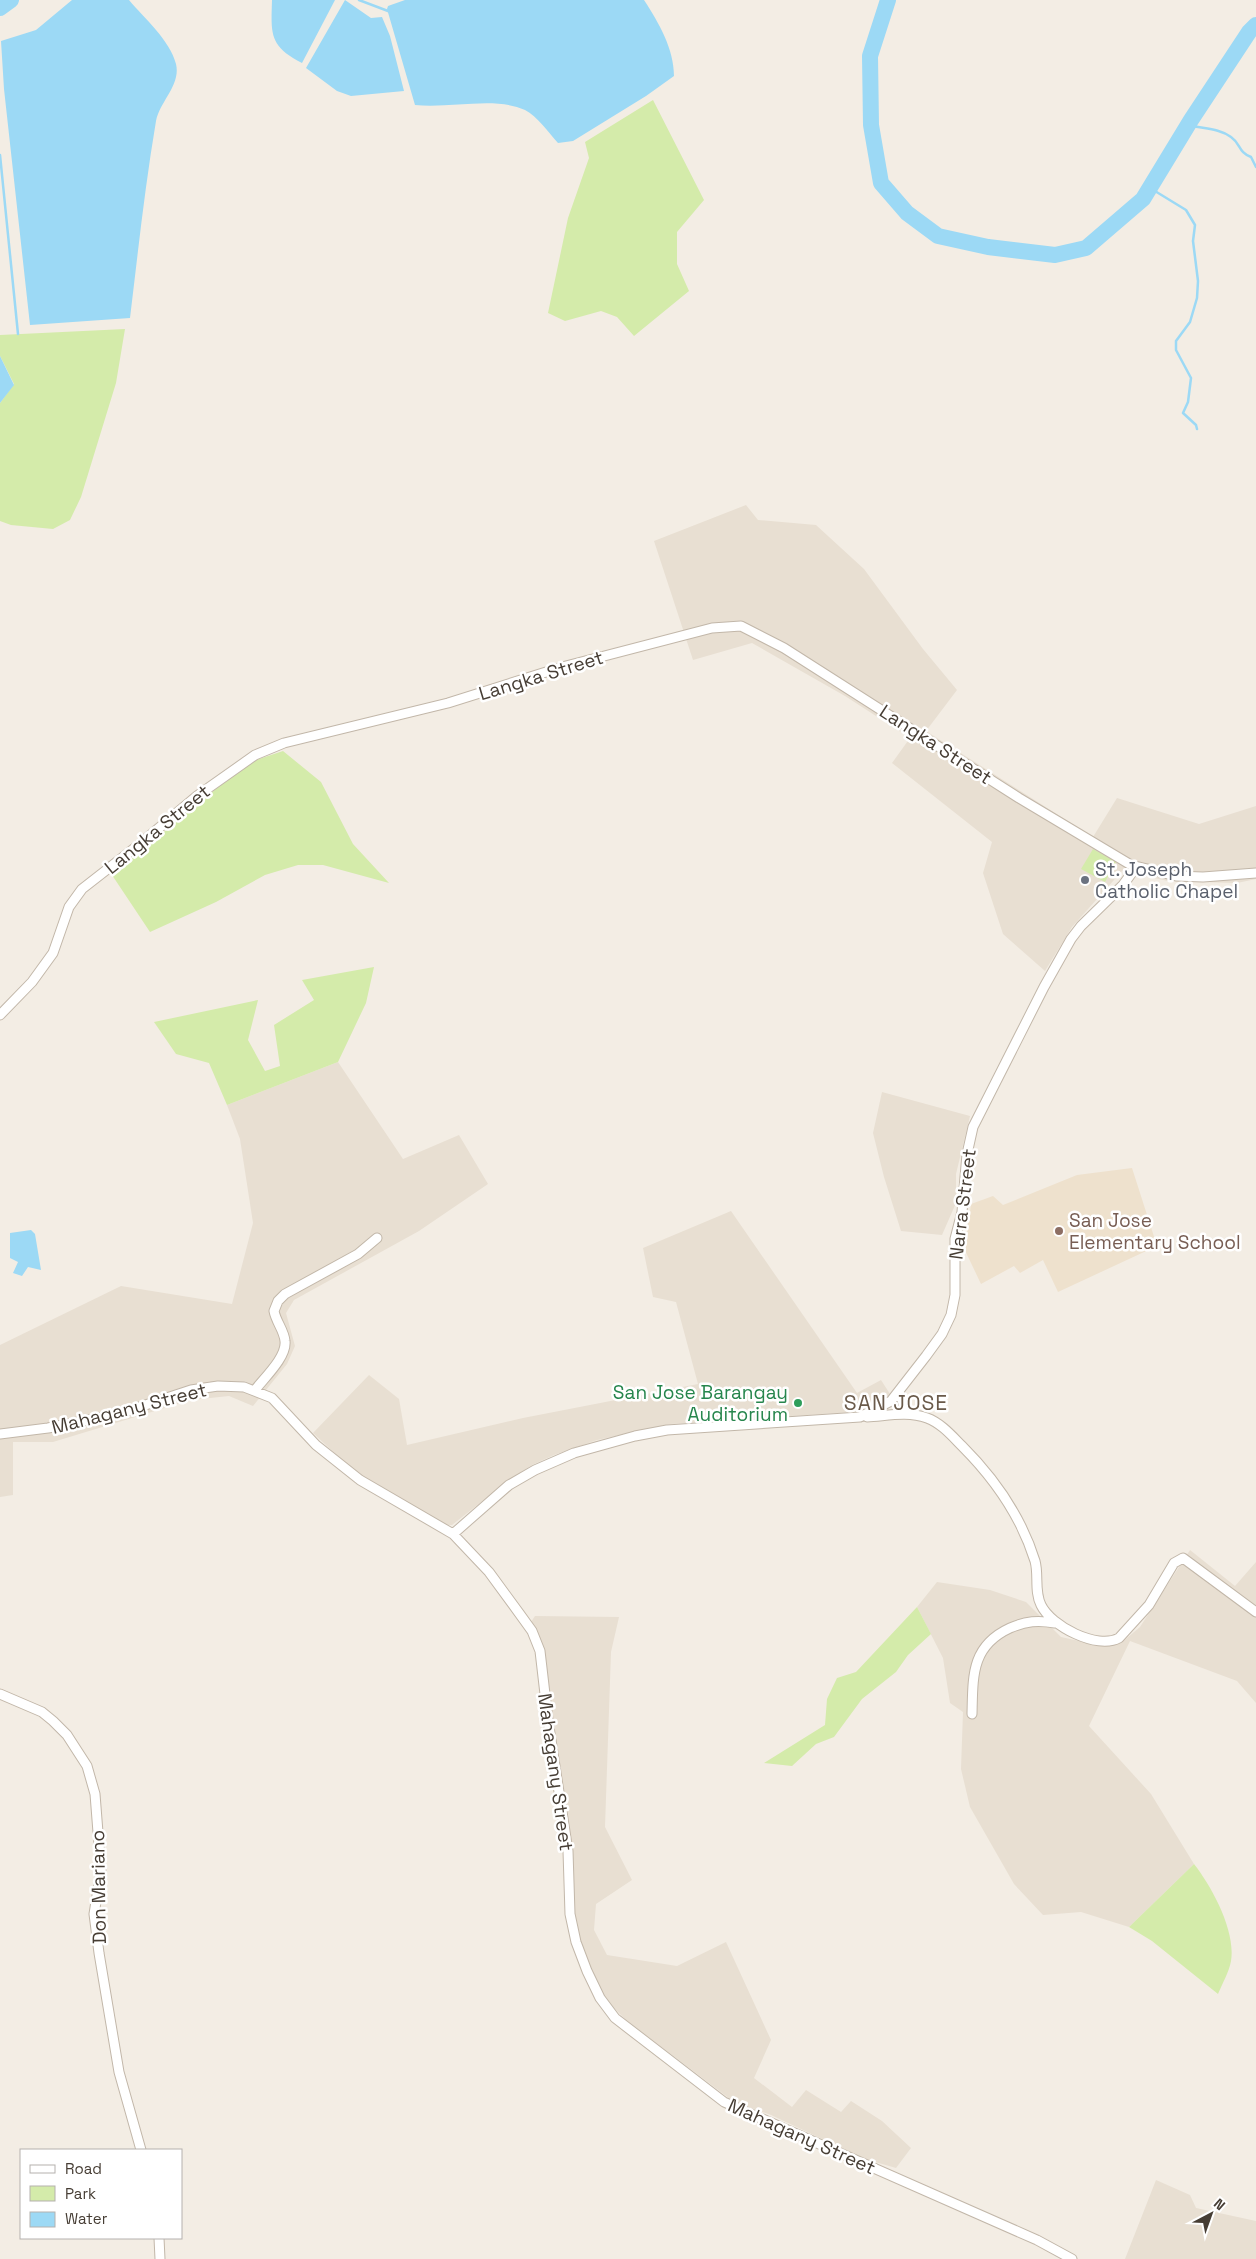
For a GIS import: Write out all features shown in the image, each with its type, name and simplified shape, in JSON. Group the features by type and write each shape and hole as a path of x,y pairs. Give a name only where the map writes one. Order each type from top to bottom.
{"street":[{"name":"Langka Street","path":"0,1015 32,982 53,953 69,907 82,888 141,843 197,796 255,755 284,743 448,703 562,667 712,628 742,626 784,648 1019,798 1136,867"},
{"path":"1136,867 1176,876 1230,876 1256,873"},
{"name":"Narra Street","path":"453,1534 509,1485 535,1470 574,1453 608,1443 667,1430 860,1417 881,1408 899,1392 938,1339 951,1315 956,1295 955,1239 962,1212 967,1154 973,1127 1044,987 1072,939 1081,926 1123,885 1136,867"},
{"path":"254,1390 281,1357 285,1348 285,1340 274,1311 278,1301 293,1290 358,1254 377,1238"},
{"name":"Mahagany Street","path":"0,1434 48,1428 118,1414 191,1390 232,1386 254,1390 272,1398 316,1445 360,1480 453,1534 489,1572 520,1612 532,1630 540,1651 548,1720 568,1851 570,1914 576,1942 587,1971 600,1998 615,2018 724,2102 1037,2240 1072,2259"},
{"path":"899,1392 907,1414"},
{"path":"860,1417 907,1414 927,1418 938,1424 986,1469 1013,1510 1035,1560 1038,1599 1046,1616 1055,1623 1092,1639 1114,1640 1141,1616 1157,1594 1174,1563 1183,1558 1256,1612"},
{"path":"972,1714 975,1672 979,1656 986,1644 996,1634 1022,1623 1032,1621 1055,1623"},
{"name":"Don Mariano","path":"0,1694 42,1712 53,1721 67,1735 87,1766 95,1794 101,1871 94,1914 99,1953 119,2072 141,2149"},
{"path":"159,2239 160,2259"}],"shaded area":[{"path":"746,505 758,520 816,525 864,569 923,649 957,690 926,731 1093,837 1117,798 1199,824 1256,806 1256,879 1237,883 1168,881 1122,871 1072,927 1045,971 1003,934 983,873 992,842 892,763 910,738 845,696 752,643 693,660 654,541"},
{"path":"338,1062 403,1159 459,1135 488,1184 419,1231 294,1300 286,1313 295,1346 287,1364 253,1406 229,1396 191,1400 53,1442 13,1442 13,1495 0,1497 0,1345 121,1286 232,1304 253,1223 240,1139 227,1105"},
{"path":"882,1092 970,1116 956,1174 956,1203 942,1235 901,1231 884,1177 873,1133"},
{"name":"San Jose Elementary School","path":"1132,1168 1157,1246 1058,1292 1043,1260 1020,1273 1014,1266 981,1284 961,1242 969,1220 971,1204 993,1196 1003,1205 1077,1175"},
{"path":"731,1211 857,1393 881,1380 890,1394 868,1409 852,1412 671,1424 597,1440 532,1465 509,1480 452,1525 446,1525 371,1482 341,1459 313,1433 369,1375 399,1399 407,1445 523,1418 698,1384 676,1302 653,1297 643,1248"},
{"path":"1190,1550 1235,1586 1256,1562 1256,1703 1237,1681 1130,1641 1089,1726 1151,1794 1194,1864 1129,1927 1081,1912 1043,1915 1014,1884 970,1807 961,1769 963,1712 950,1703 943,1658 917,1607 937,1582 990,1590 1026,1602 1061,1637 1102,1646 1121,1643 1140,1627"},
{"path":"535,1616 619,1617 611,1652 605,1827 632,1880 596,1904 594,1930 607,1955 677,1966 726,1942 771,2040 754,2078 792,2107 806,2090 841,2112 851,2101 882,2121 911,2148 896,2168 865,2159 771,2115 734,2102 626,2020 607,2001 592,1976 579,1942 573,1914 545,1657 531,1622"},
{"path":"1156,2180 1190,2195 1196,2208 1256,2221 1256,2259 1125,2259"}],"green space":[{"path":"653,100 704,200 677,232 677,264 689,291 634,336 617,317 601,311 565,321 548,313 568,218 589,158 585,142"},
{"path":"125,329 116,383 81,497 70,520 53,529 11,525 0,521 0,403 14,384 0,356 0,335"},
{"path":"283,751 321,782 353,844 389,883 323,865 298,865 265,875 216,902 150,932 112,875 217,788 256,760"},
{"path":"1093,849 1116,862 1105,882 1081,869"},
{"path":"374,967 366,1003 338,1062 227,1105 209,1063 176,1054 154,1022 258,1000 248,1040 265,1071 280,1066 274,1025 314,1000 302,980"},
{"path":"917,1607 931,1634 908,1655 896,1672 862,1699 834,1737 816,1744 792,1766 764,1763 825,1725 827,1699 837,1678 856,1672"},
{"path":"1194,1864 1215,1897 1230,1936 1231,1961 1218,1994 1152,1941 1129,1927"}],"water":[{"path":"72,0 129,0 168,46 173,55 177,72 173,86 156,121 130,318 30,325 4,89 1,41 36,30"},
{"path":"272,0 335,0 302,63 283,51 274,38 272,30"},
{"path":"345,0 371,18 382,17 390,36 404,91 351,96 337,91 306,68"},
{"path":"405,0 644,0 660,27 668,46 674,76 646,96 573,141 558,143 534,116 525,110 513,106 486,103 442,106 415,105 387,9 388,6"},
{"path":"0,356 14,385 0,403"},
{"path":"31,1230 35,1234 41,1270 28,1267 22,1276 13,1273 18,1262 10,1258 10,1233"}],"waterway":[{"path":"0,8 11,0"},
{"path":"359,0 388,11"},
{"path":"888,0 870,56 871,125 881,183 907,213 938,236 988,247 1055,255 1086,248 1143,199 1191,120 1249,32 1256,25"},
{"path":"1188,125 1216,130 1226,134 1234,140 1244,153 1251,157 1256,167"},
{"path":"0,155 18,334"},
{"path":"1150,188 1186,210 1195,225 1193,241 1198,281 1197,298 1190,322 1176,341 1176,350 1191,378 1188,402 1183,413 1196,425 1197,429"}],"place":[{"name":"St. Joseph Catholic Chapel","path":"1085,880"},
{"name":"San Jose Elementary School","path":"1059,1231"},
{"name":"San Jose Barangay Auditorium","path":"798,1403"}],"district":[{"name":"SAN JOSE","path":"896,1403"}]}
